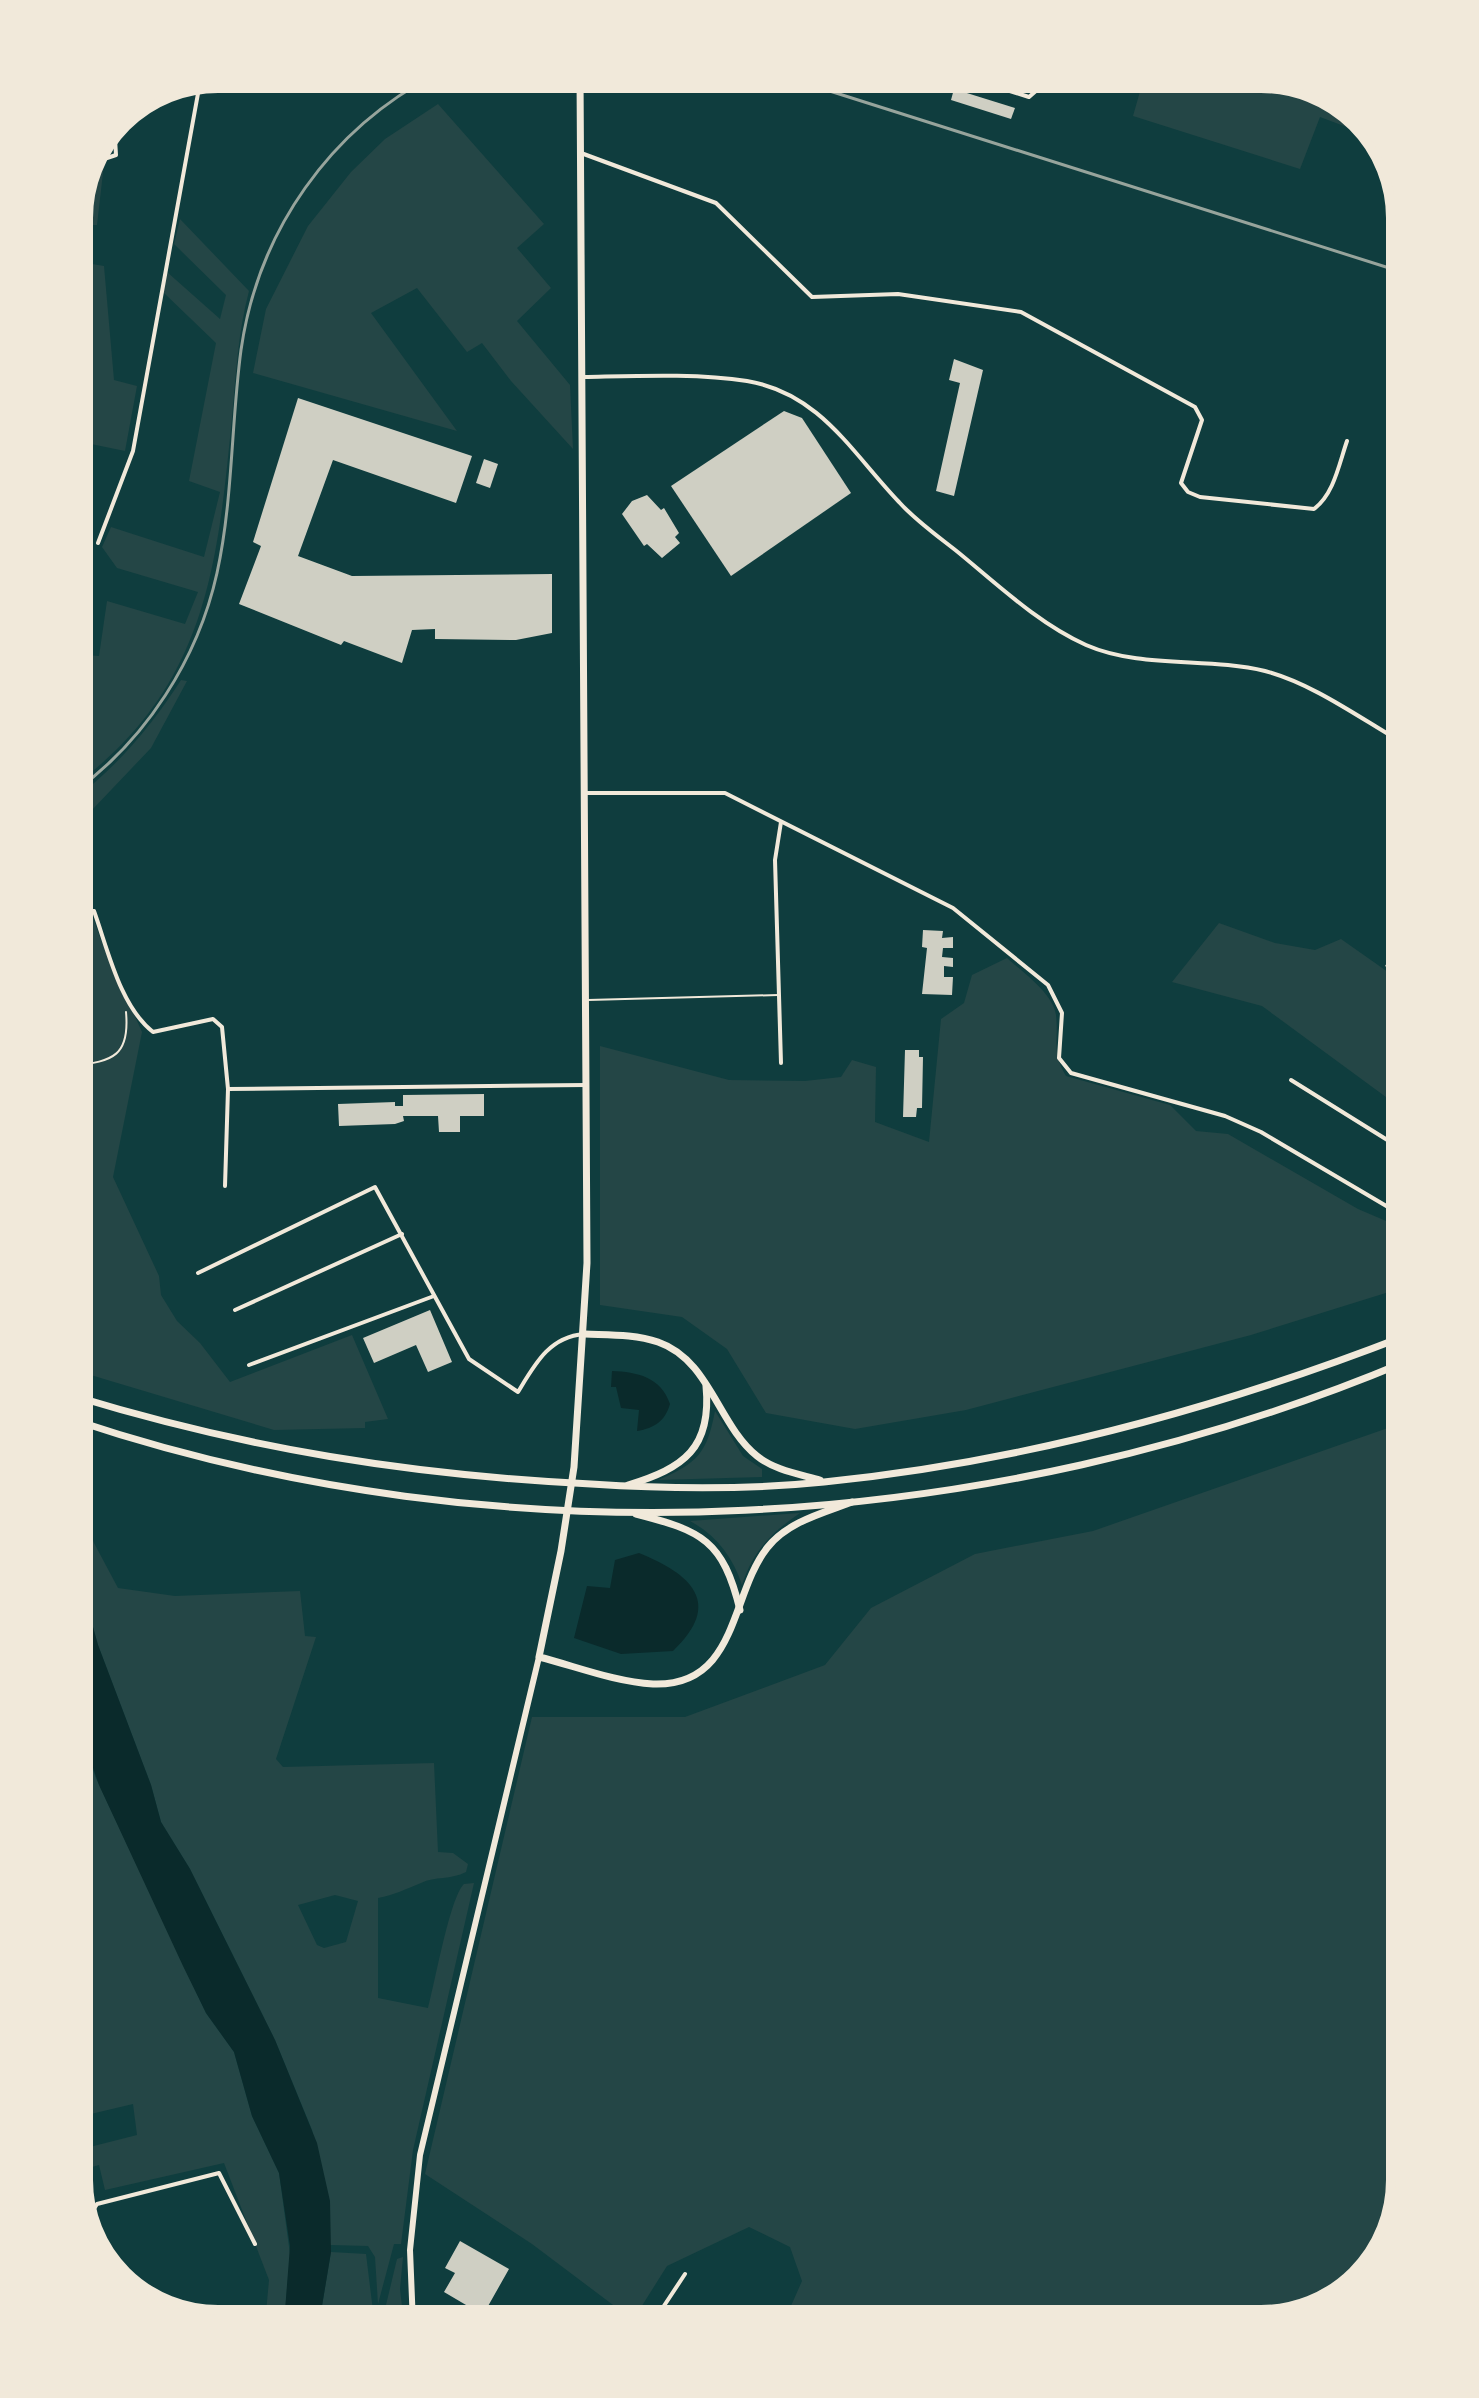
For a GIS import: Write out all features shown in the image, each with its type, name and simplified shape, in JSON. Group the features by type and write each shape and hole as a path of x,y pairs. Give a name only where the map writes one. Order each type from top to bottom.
{"main road":[{"path":"412,2310 411,2228 420,2155 557,1577 574,1467 585,1334 589,1085 580,88"},
{"path":"585,1334 659,1342 680,1354 706,1386 741,1441 758,1457 774,1466 826,1482"},
{"path":"88,1400 219,1436 349,1462 490,1479 698,1488 826,1482 954,1465 1163,1419 1290,1380 1391,1341"},
{"path":"88,1424 172,1448 366,1490 506,1506 626,1511 742,1510 852,1502 976,1486 1130,1453 1251,1418 1391,1367"},
{"path":"622,1487 671,1470 693,1452 706,1425 706,1386"},
{"path":"539,1657 641,1682 669,1683 694,1674 715,1656 740,1610 760,1558 769,1546 805,1520 852,1502"},
{"path":"626,1511 677,1524 712,1546 731,1574 740,1610"}],"street":[{"path":"1000,88 1029,97 1039,88"},
{"path":"98,543 133,451 199,90"},
{"path":"103,158 116,155 115,139"},
{"path":"581,153 716,203 812,297 898,294 994,306 1021,312 1114,360 1195,407 1202,420 1181,483 1188,492 1200,497 1314,509 1323,502 1332,485 1347,441"},
{"path":"583,377 748,381 782,393 815,409 842,434 900,504 932,531 1009,594 1087,645 1115,653 1265,671 1304,688 1391,736"},
{"path":"586,793 725,793 953,908 1048,985 1062,1013 1059,1058 1071,1073 1225,1116 1261,1132 1391,1209"},
{"path":"781,822 775,860 781,1063"},
{"path":"94,911 114,969 143,1024 153,1032 213,1019 222,1027 228,1089 225,1186"},
{"path":"1291,1080 1391,1142"},
{"path":"228,1089 589,1085"},
{"path":"198,1273 375,1187 469,1359 518,1392 534,1366 556,1341 585,1334"},
{"path":"235,1310 402,1234"},
{"path":"249,1365 435,1295"},
{"path":"92,2213 97,2204 219,2173 255,2244"},
{"path":"661,2310 685,2274"}],"lane":[{"path":"587,1001 778,995"}],"path":[{"path":"88,1064 106,1062 118,1054 126,1040 126,1008"}],"shaded area":[{"path":"1141,88 1269,88 1318,101 1358,131 1320,117 1300,169 1133,116"},
{"path":"438,104 544,224 517,248 551,288 517,321 570,385 573,449 511,381 482,343 467,352 417,288 371,313 457,431 253,373 266,309 308,226 351,172 385,139"},
{"path":"101,162 104,164 97,225 89,225 88,238 92,185"},
{"path":"180,219 249,291 240,338 220,526 197,622 178,666 152,708 118,748 88,774 88,655 99,656 107,601 185,624 198,592 117,568 102,547 111,527 204,557 220,492 189,481 216,343 163,292 167,272 220,319 226,295 174,244"},
{"path":"88,263 104,266 114,380 137,386 125,451 91,444 88,449"},
{"path":"181,680 187,681 151,748 88,816 88,788 133,744"},
{"path":"88,904 142,1032 113,1177 159,1276 161,1295 177,1321 200,1343 230,1382 352,1335 388,1419 365,1422 365,1428 274,1430 88,1374"},
{"path":"1219,923 1275,943 1315,950 1341,939 1391,974 1391,1101 1262,1006 1172,982"},
{"path":"1007,958 1036,984 1054,1007 1057,1053 1066,1076 1170,1105 1196,1131 1228,1134 1358,1209 1391,1223 1391,1291 1251,1335 966,1410 855,1429 766,1413 727,1349 682,1317 600,1305 600,1046 729,1080 805,1081 841,1077 852,1060 876,1067 875,1122 929,1142 941,1019 964,1003 972,975"},
{"path":"612,1371 639,1375 661,1388 670,1404 662,1419 654,1426 637,1431 639,1410 621,1408 616,1387 611,1387"},
{"path":"715,1411 743,1456 762,1469 762,1477 658,1480 683,1468 698,1455 708,1437"},
{"path":"1391,1427 1391,2180 1387,2213 1381,2230 1374,2245 1347,2278 1318,2297 1294,2306 1261,2310 789,2310 802,2281 790,2247 749,2227 667,2266 639,2310 620,2310 532,2244 425,2174 532,1717 685,1717 825,1665 871,1608 975,1554 1093,1531"},
{"path":"800,1513 764,1544 742,1585 734,1565 722,1548 708,1533 690,1521"},
{"path":"88,1527 118,1588 175,1596 300,1591 305,1636 316,1637 276,1759 283,1767 434,1763 438,1852 453,1853 468,1864 466,1872 426,1881 378,1898 378,1998 428,2008 453,1905 464,1884 474,1883 413,2150 401,2244 394,2244 378,2304 375,2257 368,2246 330,2245 329,2201 312,2130 275,2040 190,1869 161,1822 151,1785 98,1645 88,1609","holes":["335,1895 358,1901 346,1942 324,1948 317,1945 298,1905"]},
{"path":"639,1553 673,1570 695,1592 697,1618 688,1634 673,1651 621,1654 574,1638 587,1586 610,1588 615,1560"},
{"path":"88,1609 98,1645 151,1785 161,1822 190,1869 275,2040 317,2143 330,2201 331,2252 321,2310 285,2310 290,2246 279,2173 252,2116 234,2052 206,2013 99,1785 88,1753"},
{"path":"88,1755 206,2013 234,2052 252,2116 279,2173 290,2254 285,2310 266,2310 269,2280 224,2163 105,2190 99,2165 88,2168 88,2147 137,2135 133,2104 88,2115"},
{"path":"331,2252 366,2254 373,2310 321,2310"},
{"path":"403,2257 400,2289 402,2310 384,2310 397,2259"}],"building":[{"path":"954,89 1015,108 1011,119 951,100"},
{"path":"954,359 983,370 954,496 936,491 960,383 949,380"},
{"path":"298,398 472,456 456,503 333,460 298,556 352,576 552,574 552,633 516,640 435,639 435,629 412,630 402,663 344,641 341,645 239,604 261,546 253,542"},
{"path":"784,411 802,418 851,493 731,576 671,486"},
{"path":"484,459 498,464 490,488 476,483"},
{"path":"647,495 661,510 664,508 679,533 675,537 680,543 662,558 647,544 644,546 622,514 632,501"},
{"path":"923,930 943,931 942,938 953,937 953,948 943,948 942,957 953,958 953,967 944,966 944,977 953,977 952,995 922,994 927,948 922,947"},
{"path":"905,1050 919,1050 919,1057 923,1057 922,1108 917,1108 916,1117 903,1117"},
{"path":"484,1094 484,1116 460,1116 460,1132 439,1132 438,1116 403,1116 404,1121 395,1124 339,1126 338,1104 395,1102 395,1106 403,1106 403,1095"},
{"path":"430,1310 452,1362 428,1372 416,1345 374,1363 363,1338"},
{"path":"460,2241 509,2269 486,2310 475,2310 444,2292 455,2273 445,2268"}],"railway":[{"path":"88,781 146,723 182,666 208,605 226,518 241,350 250,306 264,264 282,225 305,188 332,154 363,124 413,88"},
{"path":"820,88 1391,269"}]}
